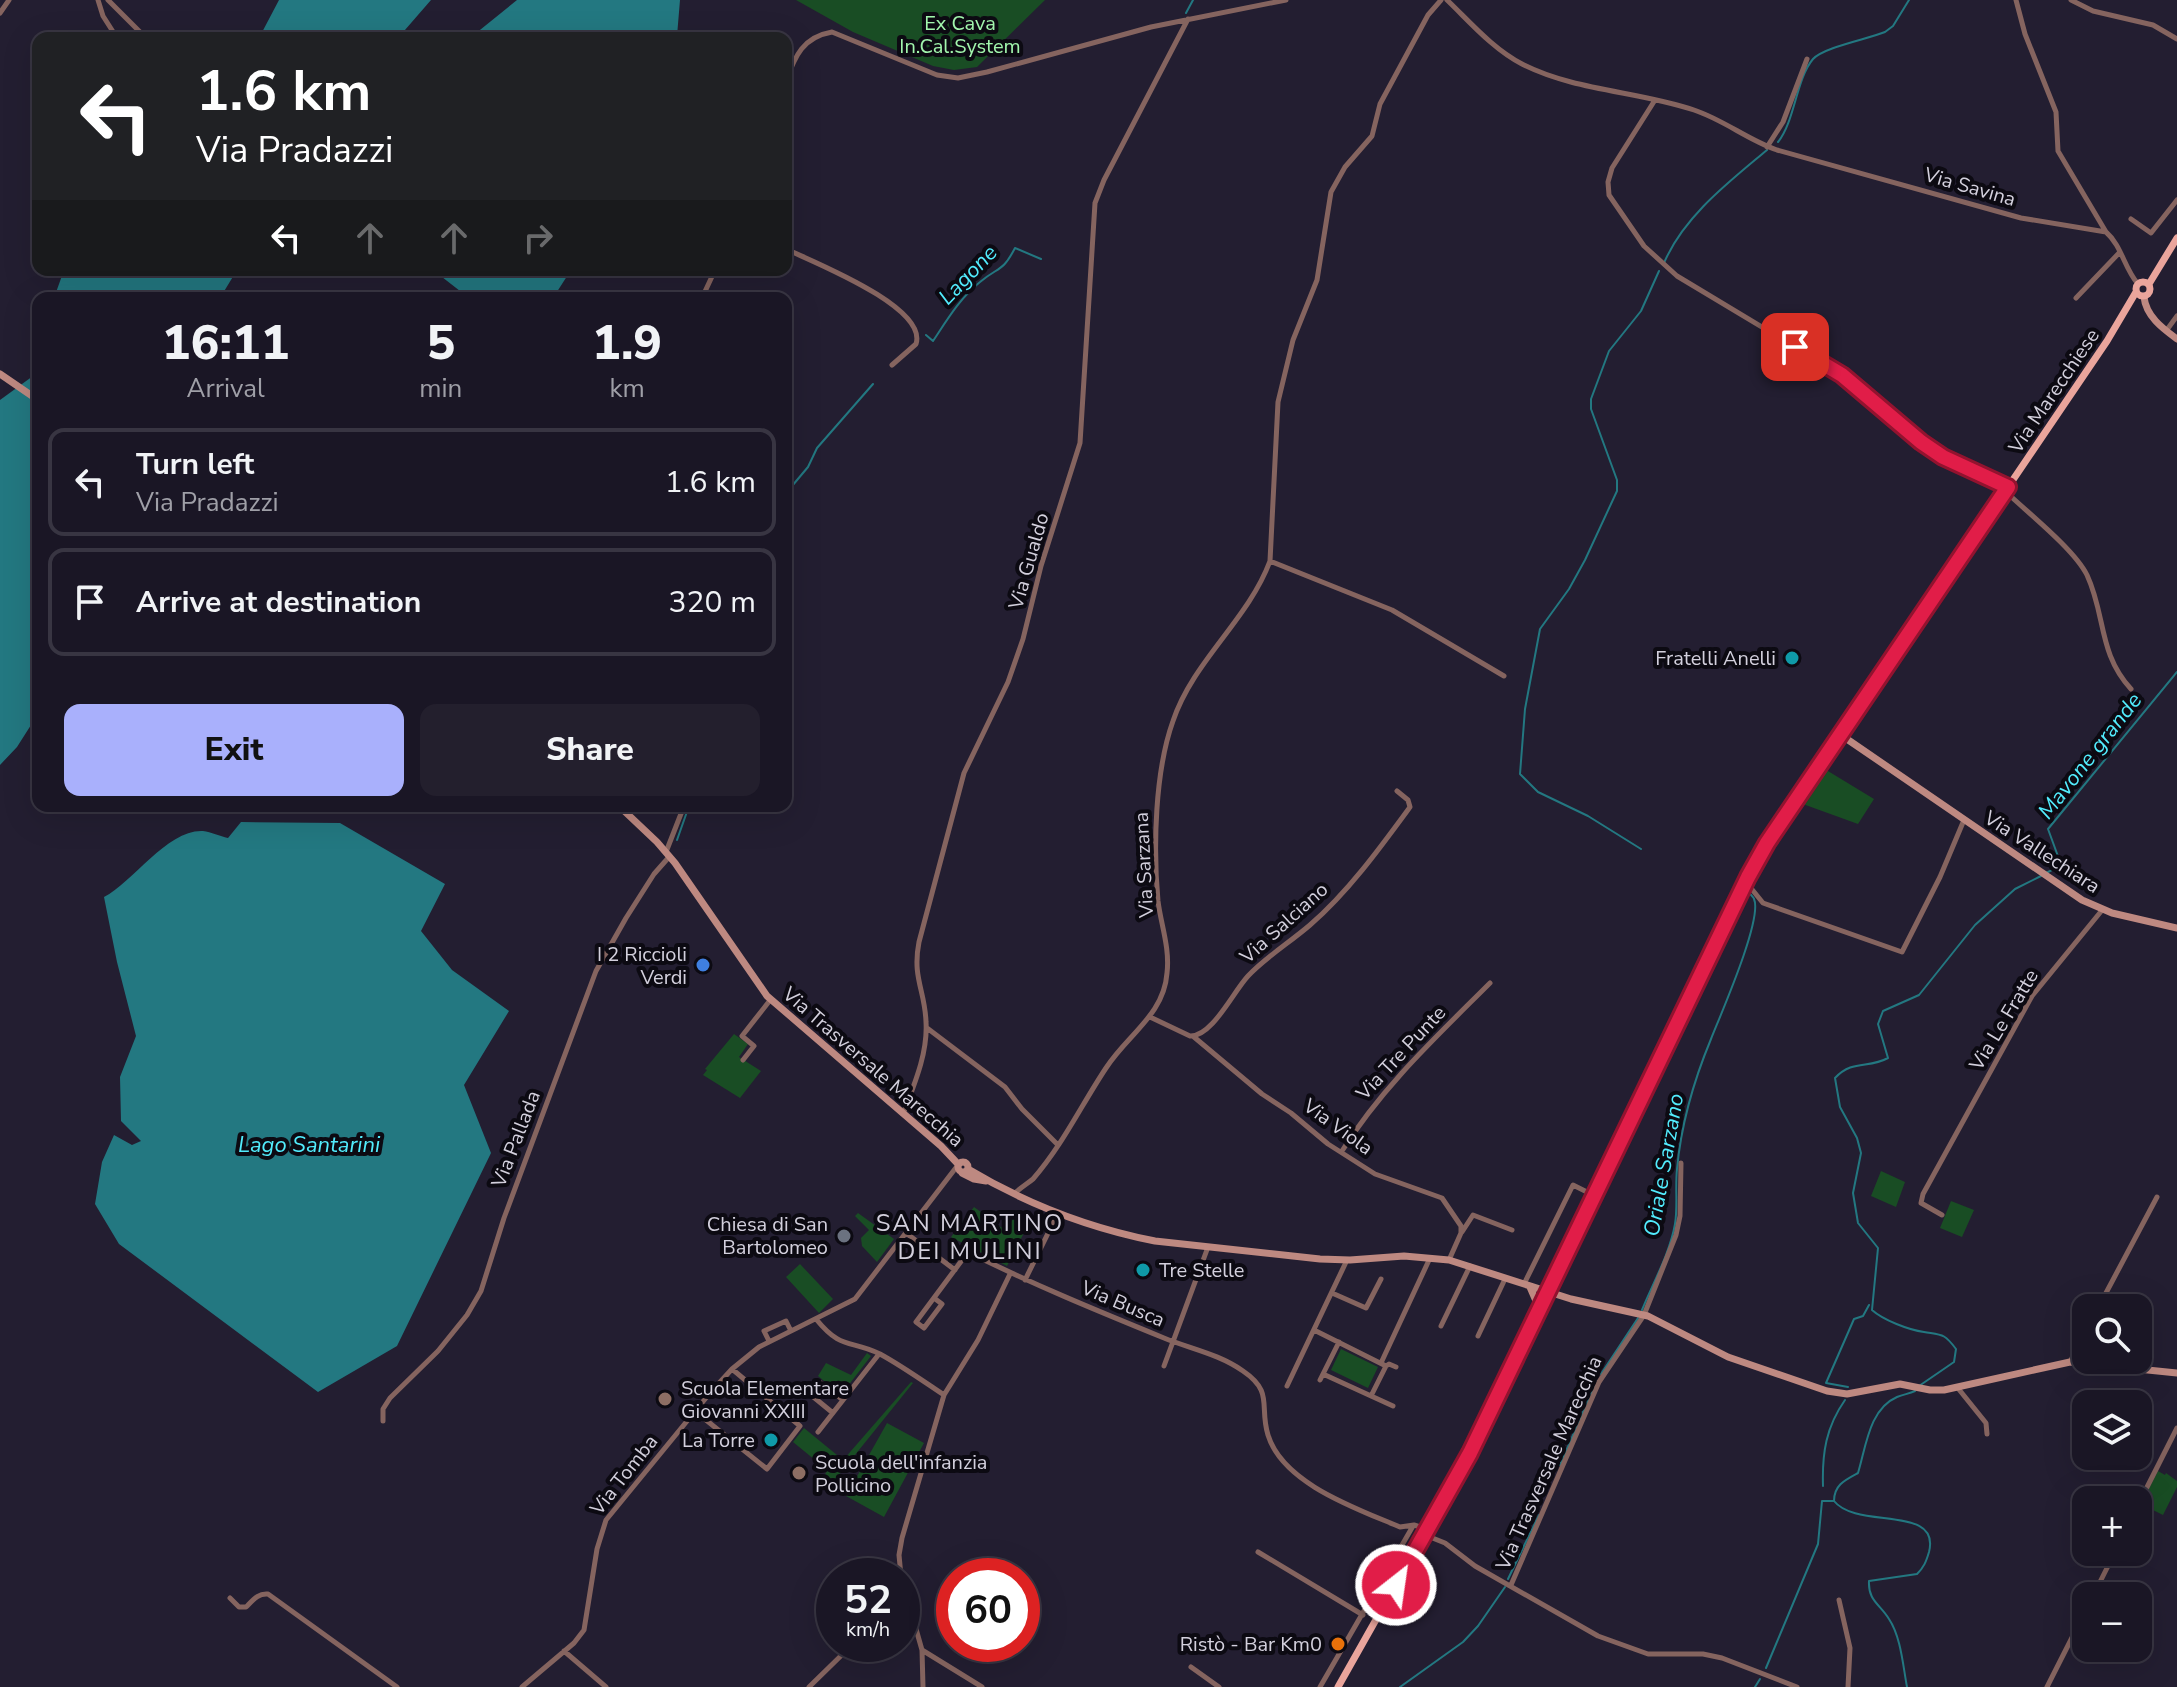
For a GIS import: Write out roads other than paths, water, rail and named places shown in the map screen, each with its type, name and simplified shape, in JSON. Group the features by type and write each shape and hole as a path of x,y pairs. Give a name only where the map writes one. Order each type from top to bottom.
{"main road":[{"name":"Via Marecchiese","path":"1338,1687 1470,1453 1767,843 2177,238"},
{"path":"2142,289 2146,308 2177,339"},
{"path":"0,374 32,396"},
{"name":"Via Vallechiara","path":"1841,735 2082,900 2103,909"},
{"name":"Via Trasversale Marecchia","path":"625,812 668,854 747,970 771,999 941,1146 974,1179 994,1183 1014,1194"},
{"path":"2103,909 2177,928"},
{"path":"1014,1194 1058,1213 1129,1236 1347,1260 1404,1256 1449,1260 1571,1299 1644,1315 1728,1357 1827,1391 1847,1394 1900,1384 1930,1390 1957,1387 2070,1362 2177,1373"},
{"path":"1527,1286 1540,1310"}],"street":[{"path":"0,13 9,0"},
{"path":"98,0 113,32"},
{"path":"108,0 140,32"},
{"path":"792,64 802,47 816,36 832,32 937,75 958,78 1188,19 1286,0"},
{"name":"Via Sarzana","path":"1014,1194 1033,1178 1084,1106 1107,1066 1150,1017 1164,990 1167,947 1159,902 1157,797 1173,719 1200,667 1264,578 1270,561 1278,402 1293,340 1317,280 1331,192 1345,167 1372,136 1380,104 1428,15 1441,0"},
{"name":"Via Savina","path":"1447,0 1486,38 1521,64 1568,81 1696,110 1767,147 2021,218 2106,232"},
{"path":"2016,0 2025,34 2056,112 2058,151 2120,252 2130,276 2142,289"},
{"path":"2071,0 2093,11 2153,25 2177,39"},
{"name":"Via Gualdo","path":"903,1114 921,1060 926,1027 915,963 919,942 964,773 1008,682 1080,443 1095,203 1188,19"},
{"path":"1767,147 1783,122 1807,59"},
{"path":"1655,100 1612,168 1608,182 1609,195 1644,246 1677,276 1842,375 1943,457 2006,489 2077,560 2087,575 2109,657 2131,689"},
{"path":"2131,219 2151,233 2177,200"},
{"path":"792,252 881,295 910,320 919,337 916,344 892,365"},
{"path":"2076,298 2120,252"},
{"path":"2166,331 2177,316"},
{"path":"1270,561 1392,610 1504,676"},
{"name":"Via Salciano","path":"1194,1037 1205,1032 1246,978 1264,960 1310,925 1349,884 1410,807 1408,800 1397,791"},
{"name":"Via Pallada","path":"383,1421 383,1409 390,1398 438,1351 467,1315 481,1291 504,1218 596,971 632,907 668,854 682,812"},
{"name":"Via Vallechiara","path":"1746,882 1763,903 1902,952 1940,877 1964,820"},
{"name":"Via Le Fratte","path":"1942,1215 1921,1203 1923,1194 2032,996 2103,909"},
{"name":"Via Tre Punte","path":"1342,1151 1361,1120 1382,1096 1490,983"},
{"path":"743,1060 754,1046 742,1036 771,999"},
{"path":"1150,1017 1194,1037"},
{"path":"926,1027 1005,1087 1057,1144"},
{"name":"Via Viola","path":"1194,1037 1328,1144 1375,1174 1442,1198 1457,1217 1461,1233"},
{"name":"Via Trasversale Marecchia","path":"1511,1585 1599,1382 1644,1315 1676,1235 1680,1216 1681,1163"},
{"name":"Via Tomba","path":"522,1687 584,1630 597,1549 606,1520 732,1369 769,1341 855,1299 945,1180 961,1167"},
{"path":"1527,1286 1573,1185 1595,1196"},
{"path":"2105,1294 2157,1197"},
{"path":"1025,1280 1058,1213"},
{"path":"1449,1260 1473,1215 1512,1230"},
{"path":"906,1233 955,1270 934,1298 916,1322 924,1328 942,1304 934,1298"},
{"path":"1164,1366 1208,1247"},
{"name":"Via Busca","path":"955,1270 968,1252 1010,1274 1172,1341 1219,1356 1256,1380 1264,1396 1268,1438 1292,1469 1311,1487 1400,1527 1414,1525 1475,1566 1598,1636 1648,1654 1703,1654 1746,1666 1797,1687"},
{"path":"1371,1396 1430,1257"},
{"path":"1287,1386 1347,1260"},
{"path":"1441,1326 1470,1266"},
{"path":"899,1558 902,1538 944,1395 978,1340 1010,1274"},
{"path":"1332,1293 1366,1308 1381,1279"},
{"path":"1478,1336 1505,1279"},
{"path":"816,1319 844,1344 879,1354 944,1395"},
{"name":"Via Tomba","path":"769,1341 766,1330 786,1321 791,1331"},
{"path":"1314,1330 1383,1364 1396,1367"},
{"path":"1339,1342 1322,1377 1393,1406"},
{"path":"818,1432 879,1354"},
{"path":"2070,1362 2072,1358"},
{"path":"696,1412 767,1469 800,1426 732,1369"},
{"path":"833,1413 811,1395 812,1386 821,1383 843,1400"},
{"path":"1957,1387 1986,1423 1987,1434"},
{"path":"2148,1486 2177,1428"},
{"path":"1320,1687 1414,1525"},
{"path":"1258,1552 1363,1615"},
{"path":"230,1598 239,1607 246,1607 256,1597 268,1594 397,1687"},
{"path":"1839,1600 1850,1648 1848,1687"},
{"path":"2047,1687 2072,1638"},
{"path":"920,1644 923,1687"},
{"path":"922,1650 982,1687"},
{"path":"564,1651 606,1687"},
{"path":"809,1687 835,1662"},
{"path":"1191,1667 1219,1687"}],"water":[{"path":"279,0 431,0 403,32 262,32"},
{"path":"517,0 680,0 677,32 477,32"},
{"path":"62,276 233,276 224,292 56,292"},
{"path":"441,276 567,276 557,292 461,292"},
{"path":"32,377 32,723 17,747 0,765 0,400"},
{"name":"Lago Santarini","path":"241,822 340,823 445,884 421,931 452,970 509,1011 464,1085 491,1153 397,1346 318,1392 119,1244 95,1204 102,1162 114,1135 132,1145 141,1141 121,1121 120,1077 136,1036 104,897 177,838 203,831 228,838"}],"waterway":[{"name":"Lagone","path":"1186,13 1193,0"},
{"name":"Oriale Sarzano","path":"1778,142 1788,123 1807,67 1813,59 1836,47 1885,32 1893,26 1909,0"},
{"name":"Oriale Sarzano","path":"1664,263 1695,215 1767,150"},
{"name":"Lagone","path":"926,335 933,341 966,295 1003,266 1015,248 1041,259"},
{"name":"Oriale Sarzano","path":"1641,849 1588,816 1538,792 1520,774 1525,709 1540,629 1569,589 1617,491 1617,480 1591,409 1591,399 1609,351 1641,311 1659,271"},
{"name":"Lagone","path":"792,486 808,467 817,448 873,384"},
{"name":"Mavone grande","path":"2046,873 2054,869 2059,859 2048,829 2177,672"},
{"name":"Lagone","path":"677,840 687,812"},
{"name":"Mavone grande","path":"1919,1386 1954,1362 1956,1349 1942,1336 1904,1327 1872,1310 1878,1248 1858,1223 1853,1193 1861,1153 1857,1138 1840,1107 1835,1078 1848,1068 1888,1058 1878,1024 1883,1011 1919,995 1975,925 2015,889 2041,876"},
{"name":"Oriale Sarzano","path":"1642,1310 1673,1235 1676,1176 1689,1103 1752,926 1754,899 1746,890"},
{"name":"Mavone grande","path":"1848,1387 1826,1383 1854,1319 1863,1316 1869,1305"},
{"name":"Oriale Sarzano","path":"1601,1374 1638,1318"},
{"name":"Oriale Sarzano","path":"1560,1465 1594,1387"},
{"name":"Mavone grande","path":"1907,1687 1896,1634 1873,1598 1869,1581 1917,1574 1928,1556 1929,1537 1922,1528 1910,1522 1845,1510 1834,1501 1834,1495 1838,1487 1858,1473 1870,1430 1880,1410 1897,1397 1915,1391"},
{"name":"Mavone grande","path":"1823,1486 1826,1441 1833,1420 1845,1400"},
{"path":"1766,1668 1818,1544 1822,1501 1834,1501"},
{"name":"Oriale Sarzano","path":"1508,1579 1539,1515"},
{"name":"Oriale Sarzano","path":"1400,1687 1463,1642 1505,1587"},
{"path":"1755,1687 1760,1679"}],"place":[{"name":"Fratelli Anelli","path":"1792,658"},
{"name":"I 2 Riccioli Verdi","path":"703,965"},
{"name":"Chiesa di San Bartolomeo","path":"844,1236"},
{"name":"Tre Stelle","path":"1143,1270"},
{"name":"Scuola Elementare Giovanni XXIII","path":"665,1399"},
{"name":"La Torre","path":"771,1440"},
{"name":"Scuola dell'infanzia Pollicino","path":"799,1473"},
{"name":"Ristò - Bar Km0","path":"1338,1644"}],"district":[{"name":"SAN MARTINO DEI MULINI","path":"970,1237"}],"park label":[{"name":"Ex Cava In.Cal.System","path":"960,34"}]}
